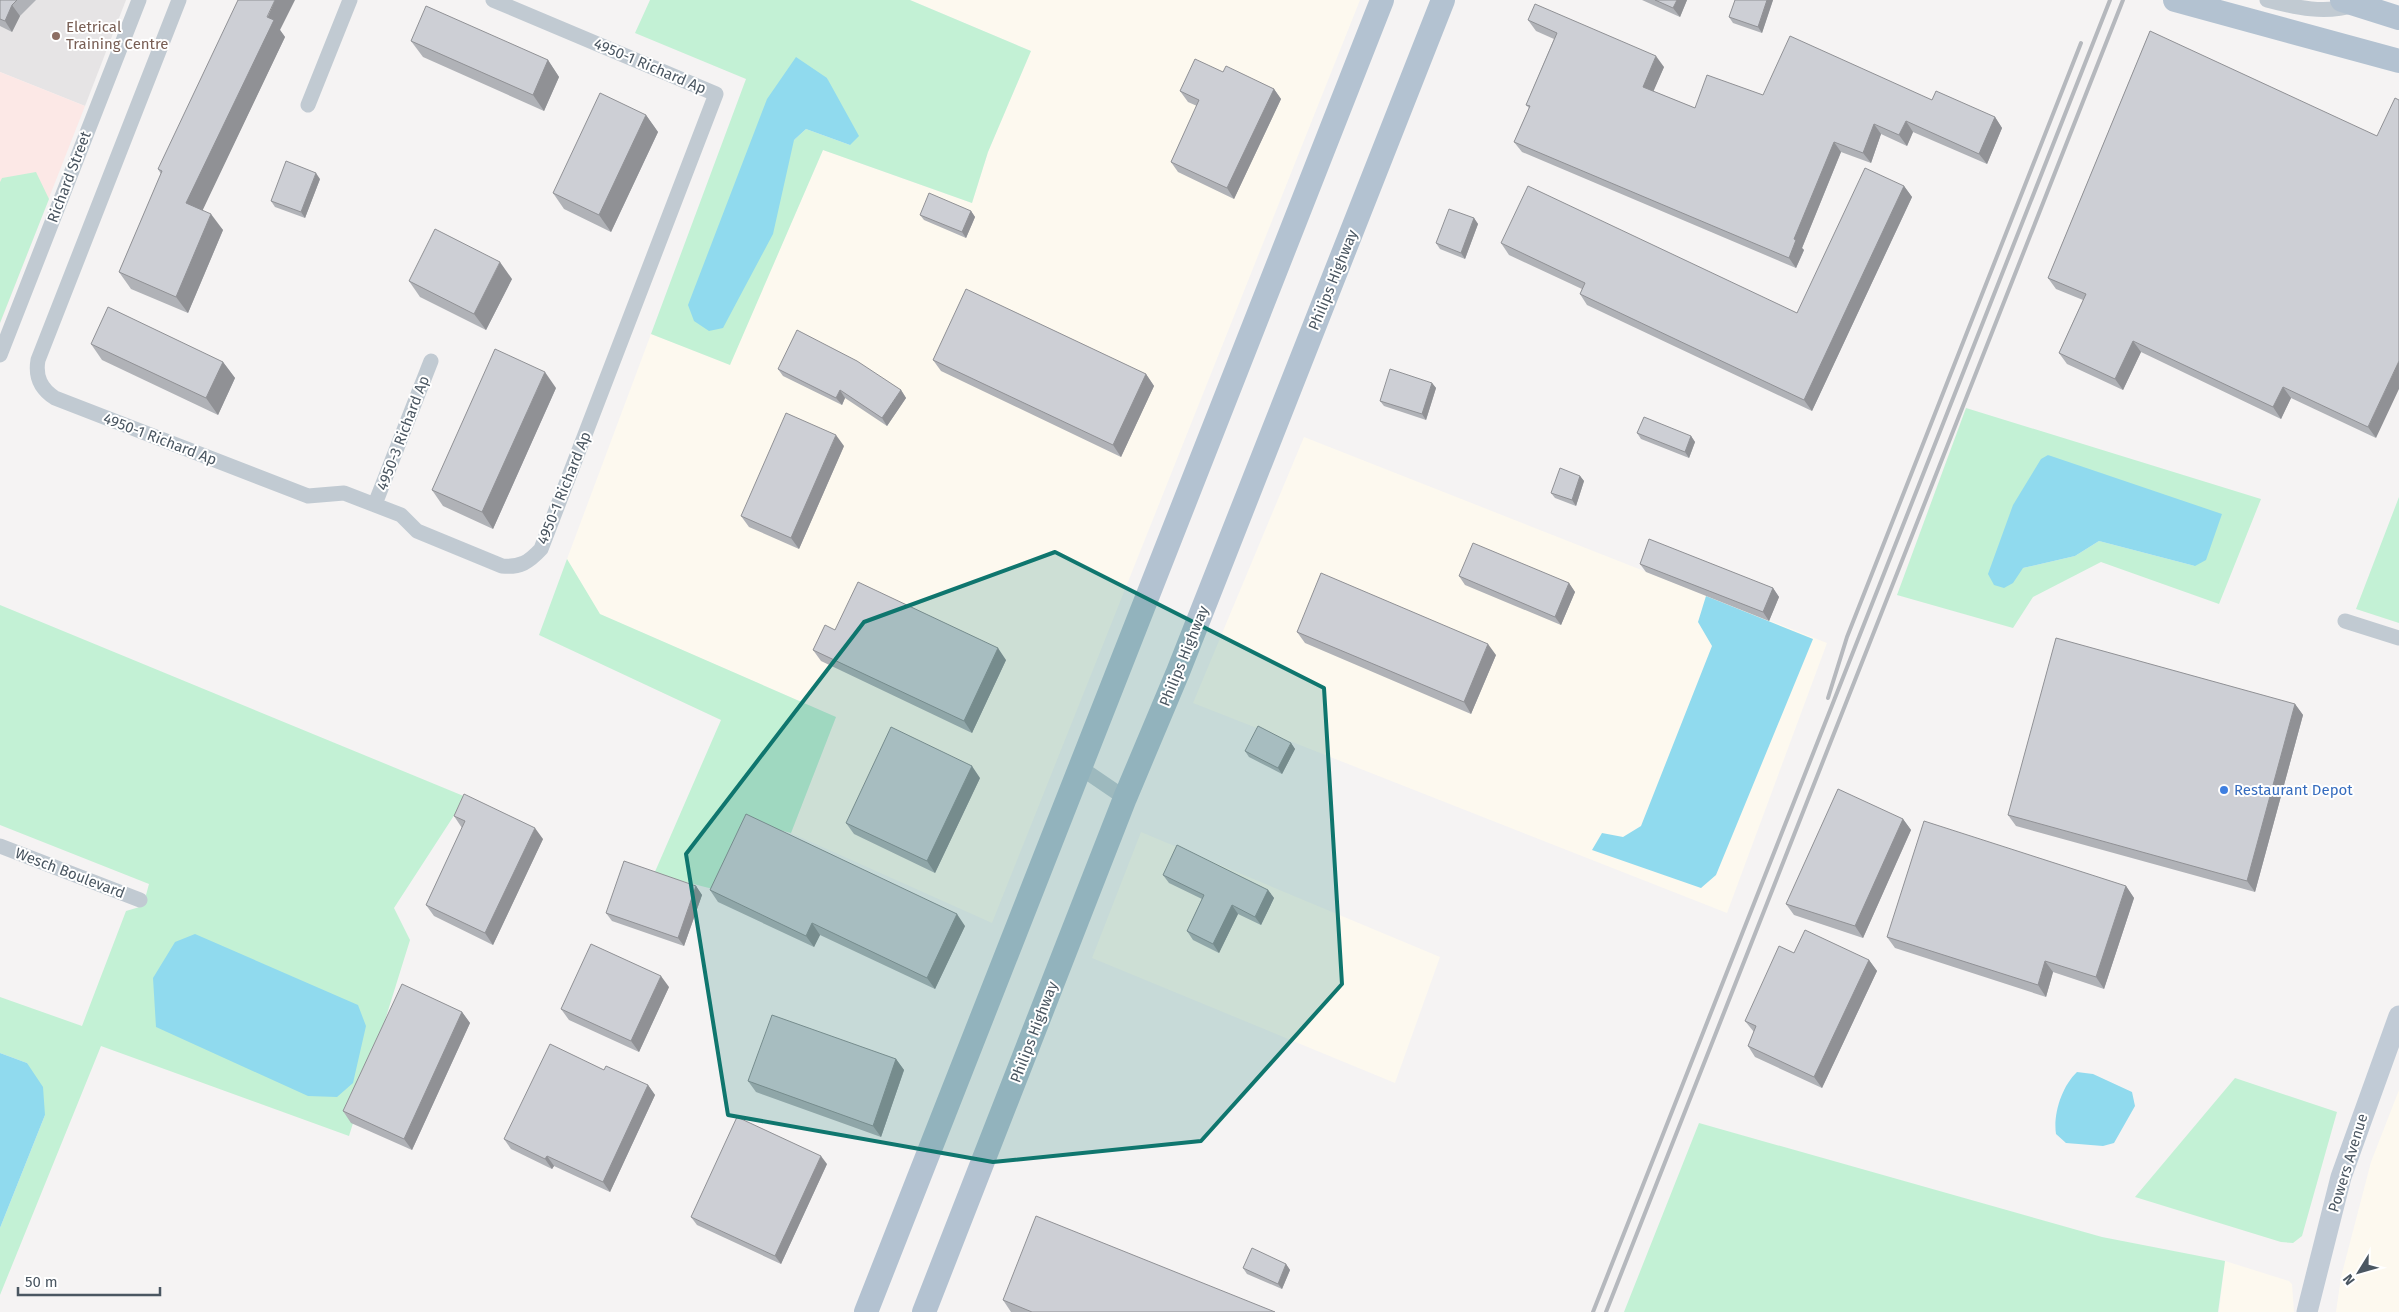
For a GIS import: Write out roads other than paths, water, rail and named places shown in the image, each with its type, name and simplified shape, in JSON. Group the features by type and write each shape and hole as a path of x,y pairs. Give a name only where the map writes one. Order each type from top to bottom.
{"main road":[{"path":"866,1312 1382,0"},
{"name":"Philips Highway","path":"924,1312 1125,798 1181,663 1443,0"},
{"path":"2175,0 2399,61"},
{"path":"2342,0 2399,18"}],"street":[{"name":"Richard Street","path":"0,355 139,0"},
{"name":"4950-1 Richard Ap","path":"179,0 38,360 37,373 40,384 46,392 55,398 308,496 344,493 375,504 401,515 417,531 502,566 512,567 523,565 540,549 716,94 494,0"},
{"path":"308,106 350,0"},
{"path":"2267,0 2311,10 2341,9 2373,0"},
{"name":"4950-3 Richard Ap","path":"375,504 431,361"},
{"path":"2345,621 2399,638"},
{"path":"1081,768 1125,798"},
{"name":"Wesch Boulevard","path":"0,846 140,900"},
{"name":"Powers Avenue","path":"2307,1312 2341,1177 2399,1016"}],"water":[{"path":"796,57 827,78 859,136 850,145 806,129 794,140 773,234 723,328 709,331 694,321 688,305 767,99"},
{"path":"2048,455 2222,514 2206,560 2195,566 2099,541 2075,556 2023,568 2013,583 2004,588 1994,585 1988,574 2013,505 2041,459"},
{"path":"1706,596 1813,639 1716,875 1701,888 1592,850 1602,833 1623,837 1641,826 1712,646 1698,622"},
{"path":"195,934 358,1005 366,1026 353,1083 337,1097 308,1096 156,1027 153,978 175,942"},
{"path":"0,1053 27,1063 43,1087 45,1115 0,1228"},
{"path":"2077,1072 2093,1074 2132,1092 2135,1106 2114,1143 2103,1146 2066,1143 2056,1134 2057,1109 2063,1092"}],"railway":[{"path":"1593,1312 2110,0"},
{"path":"1606,1312 2123,0"},
{"path":"1828,698 1847,637 2081,43"}],"place":[{"name":"Eletrical Training Centre","path":"56,36"},
{"name":"Restaurant Depot","path":"2224,790"}]}
